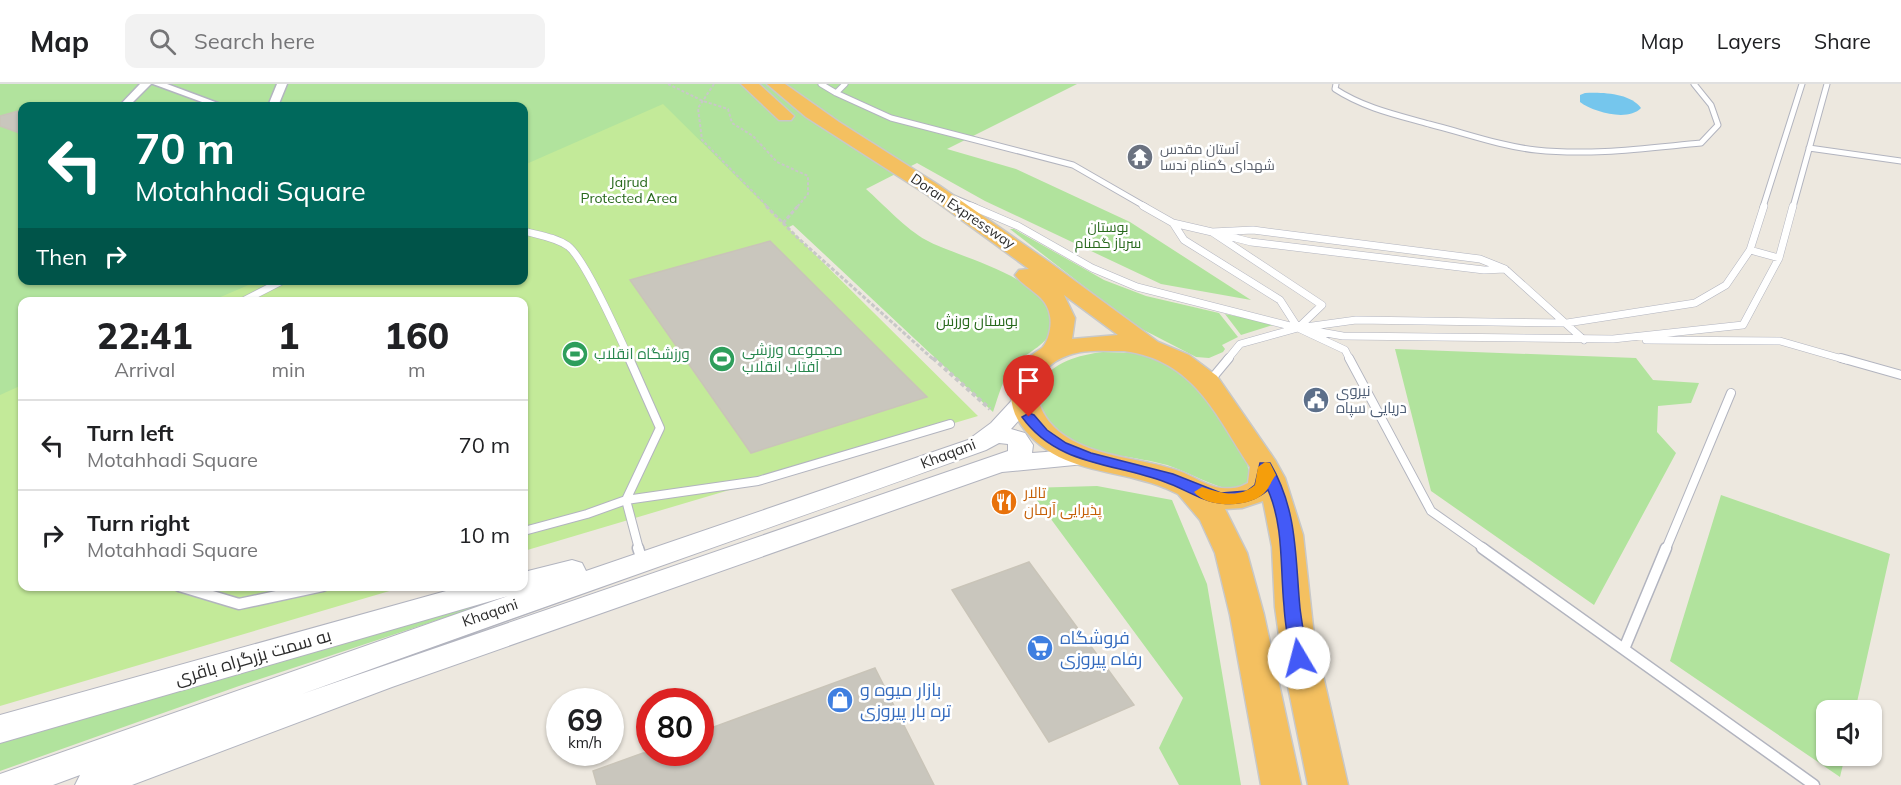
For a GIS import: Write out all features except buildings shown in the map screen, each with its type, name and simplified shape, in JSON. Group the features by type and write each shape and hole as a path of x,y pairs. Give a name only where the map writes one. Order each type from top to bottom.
{"highway":[{"name":"Doran Expressway","path":"749,84 776,110 1031,278 1051,295 1065,320 1064,330 1053,353"},
{"name":"Doran Expressway","path":"775,84 801,106 931,189 1049,270 1147,345"},
{"path":"1265,467 1262,487 1252,495 1238,499 1220,498 1168,477 1086,457 1062,446 1042,433 1029,417 1023,402 1024,386 1031,371 1053,353 1083,345 1124,343 1147,345 1185,363 1208,382 1265,467 1279,498 1290,559 1292,607 1299,658 1328,785"},
{"path":"1188,485 1213,515 1231,553 1247,615 1281,785"}],"main road":[{"name":"Khaqani","path":"12,785 491,613 738,530 977,445 999,428 1023,402"},
{"path":"977,445 994,436 1004,435 1016,438 1021,445 1019,455 999,464"},
{"name":"Khaqani","path":"92,785 381,678 999,464 1086,457"},
{"path":"528,581 738,530"},
{"name":"به سمت بزرگراه باقری","path":"0,729 489,591"}],"street":[{"path":"128,102 146,84"},
{"path":"158,84 210,102"},
{"path":"275,102 282,84"}],"lane":[{"path":"821,84 891,118 1073,165 1173,223 1251,242 1484,270 1505,269"},
{"path":"836,93 845,84"},
{"path":"1336,84 1335,89 1344,96 1371,107 1487,139 1535,150 1587,152 1701,143 1718,125 1711,105 1694,84"},
{"path":"1208,382 1240,344 1298,328 1356,320 1567,323 1695,303 1726,285 1750,250 1802,84"},
{"path":"1613,339 1743,325 1779,258 1827,84"},
{"path":"1809,148 1901,161"},
{"path":"931,189 1018,226 1092,268 1122,282 1168,296 1298,328 1343,336 1780,341 1901,375"},
{"path":"1173,223 1184,240 1280,300 1298,328 1345,350 1431,511 1814,785"},
{"path":"1212,232 1253,230 1480,259 1505,269 1584,340"},
{"path":"528,232 554,239 569,247 581,264 629,357 660,428 626,500 640,554"},
{"path":"1212,232 1322,305 1298,328"},
{"path":"1750,250 1779,258"},
{"path":"251,297 274,285"},
{"path":"1624,649 1731,393"},
{"path":"528,530 587,514 626,500 758,481 950,424"},
{"path":"196,591 239,604 300,591"}],"path":[{"path":"668,84 728,110 732,123 753,136 777,162 808,176 808,194 783,223"},
{"path":"714,84 698,108 702,140 783,223 993,412"}],"green space":[{"name":"Jajrud Protected Area","path":"0,84 1077,84 947,149 1016,169 1130,222 1251,300 1161,284 985,201 917,163 866,189 919,236 1023,283 1039,296 1050,310 1052,327 1050,333 1043,343 1012,367 1002,386 993,412 793,225 528,357 528,297 18,297 19,591 0,619"},
{"name":"مجموعه ورزشی آفتاب انقلاب","path":"663,104 978,416 528,550 528,297 221,297 249,285 528,285 528,163"},
{"path":"1010,229 1014,229 1104,280 1146,296 1219,313 1238,337 1222,345 1225,349 1223,352 1209,358 1196,357 1134,325"},
{"path":"1225,314 1276,324 1241,335"},
{"path":"1395,349 1636,358 1653,380 1699,383 1691,403 1658,406 1657,432 1676,453 1594,605 1431,491"},
{"path":"1103,352 1133,353 1165,361 1199,384 1247,461 1250,483 1236,491 1227,489 1167,465 1115,455 1080,445 1064,437 1052,426 1042,411 1037,398 1038,389 1045,377 1058,365 1085,355"},
{"path":"18,387 18,591 389,591 0,706 0,395"},
{"path":"1097,486 1172,500 1207,584 1241,785 1179,785 1159,748 1183,698 1028,488"},
{"path":"1721,495 1890,554 1857,700 1816,700 1816,761 1670,661"},
{"path":"567,577 528,590 528,588"},
{"path":"517,591 525,591 239,686 0,771 0,743 361,635"},
{"path":"1824,766 1843,766 1840,777"}],"water":[{"path":"1585,93 1623,96 1641,108 1635,112 1619,115 1602,112 1580,102 1580,95"}],"slow traffic":[{"path":"1202,492 1220,498 1238,499 1252,495 1262,487 1265,467 1269,475"}],"place":[{"name":"آستان مقدس شهدای گمنام ندسا","path":"1140,157"},
{"name":"ورزشگاه انقلاب","path":"575,354"},
{"name":"مجموعه ورزشی آفتاب انقلاب","path":"722,359"},
{"name":"نیروی دریایی سپاه","path":"1316,400"},
{"name":"تالار پذیرایی آرمان","path":"1004,502"},
{"name":"فروشگاه رفاه پیروزی","path":"1040,648"},
{"name":"بازار میوه و تره بار پیروزی","path":"840,700"}],"route":[{"path":"1029,417 1042,433 1062,446 1086,457 1168,477 1220,498 1238,499 1252,495 1262,487 1265,467 1279,498 1286,528 1292,607 1299,658"}],"park label":[{"name":"بوستان سرباز گمنام","path":"1108,236"},
{"name":"بوستان ورزش","path":"977,321"}]}
